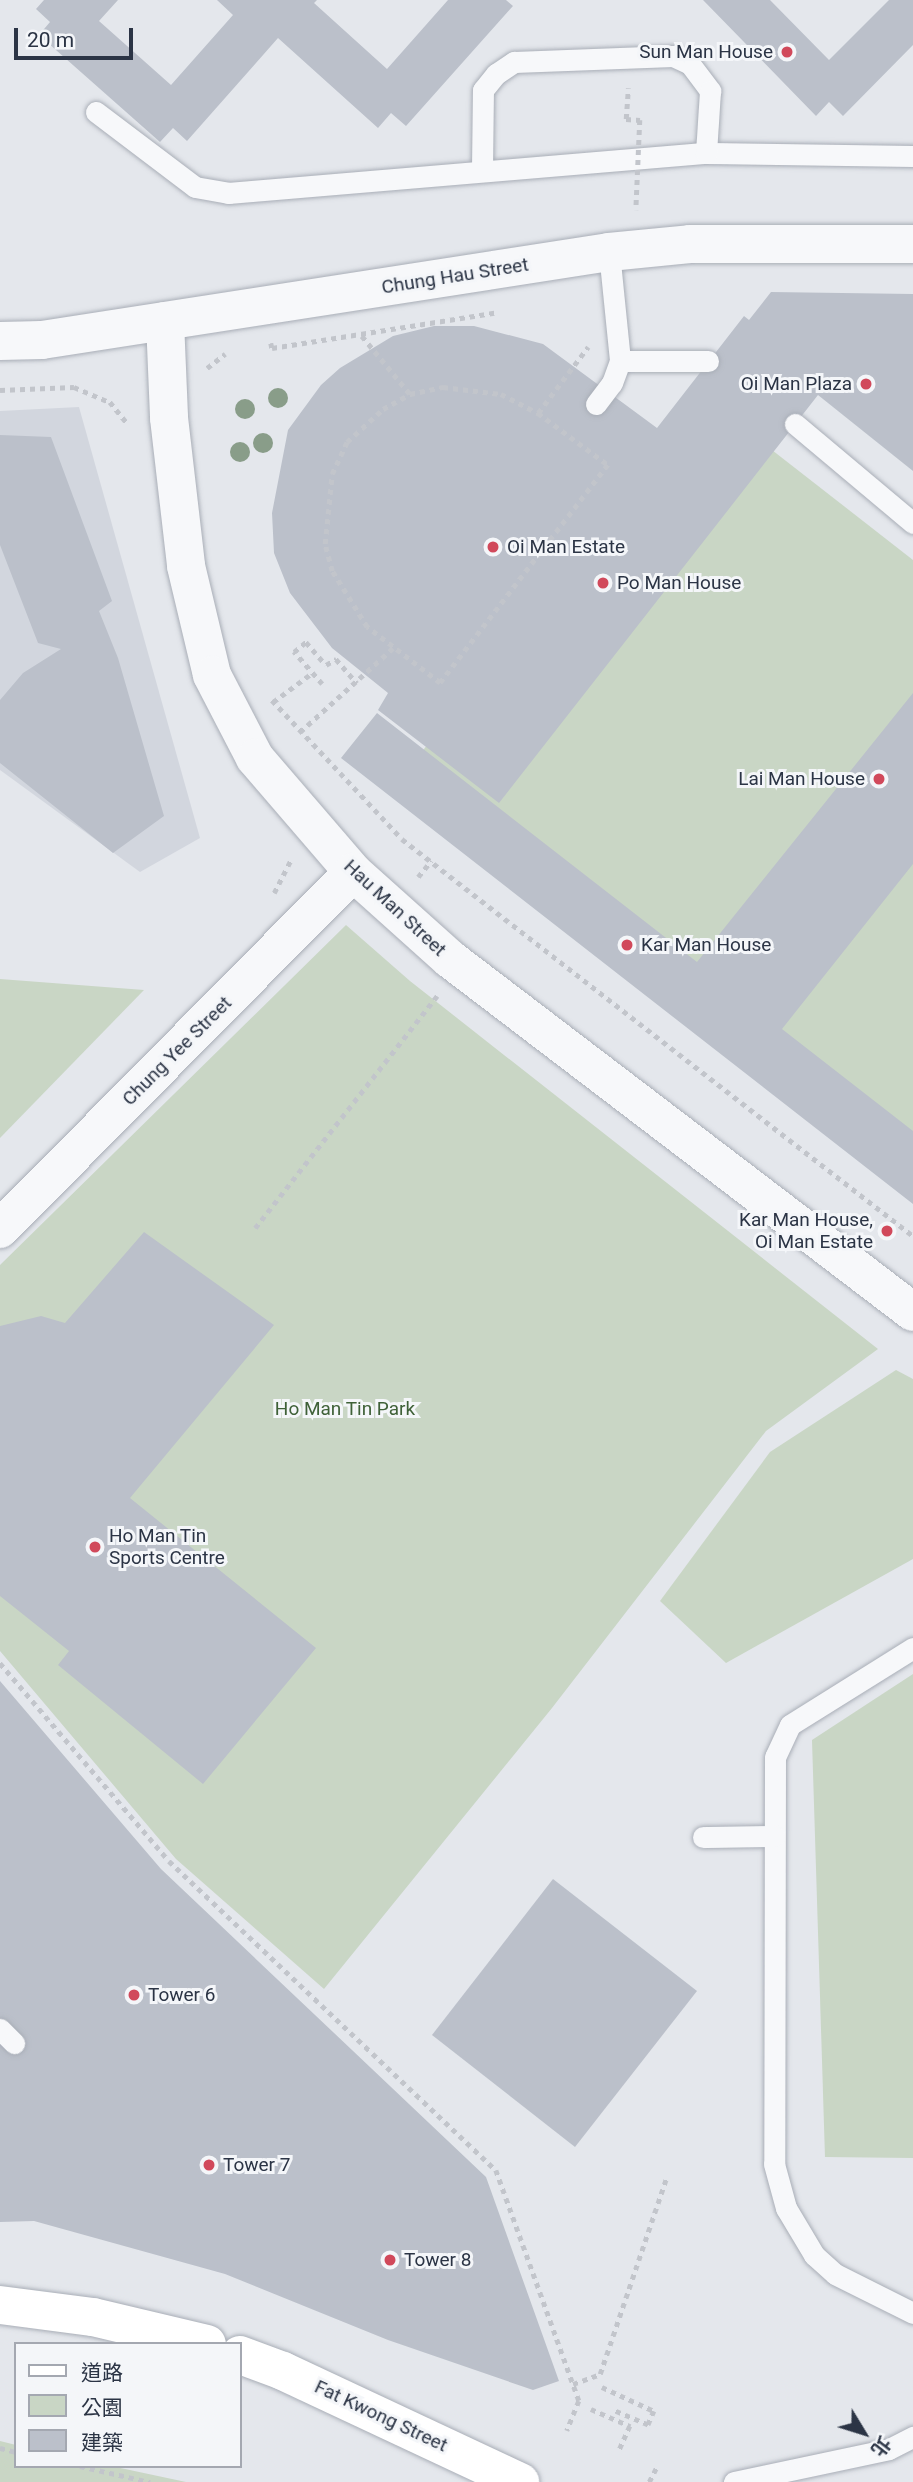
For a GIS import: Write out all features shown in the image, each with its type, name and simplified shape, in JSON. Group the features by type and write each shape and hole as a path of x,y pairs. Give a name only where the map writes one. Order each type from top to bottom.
{"main road":[{"path":"0,2305 93,2318 198,2342"},
{"name":"Fat Kwong Street","path":"242,2356 283,2371 520,2482"}],"street":[{"name":"Chung Hau Street","path":"0,341 42,340 609,252 690,244 913,244"},
{"name":"Hau Man Street","path":"165,321 169,418 186,566 212,675 255,758 353,872 450,959 913,1312"},
{"name":"Chung Yee Street","path":"0,1229 353,872"}],"lane":[{"path":"482,169 483,90 496,74 514,62 673,56 690,64 710,91 706,153"},
{"path":"96,111 195,187 228,193 482,169 706,153 913,156"},
{"path":"596,404 612,383 620,361 609,252"},
{"path":"620,361 708,361"},
{"path":"795,424 913,523"},
{"path":"913,1648 808,1712 780,1737 775,1757 774,1836 777,2188 814,2255 845,2280 913,2313"},
{"path":"703,1837 774,1836"},
{"path":"734,2482 889,2449 913,2437"}],"path":[{"path":"626,119 640,120 636,210"},
{"path":"538,413 597,335"},
{"path":"362,336 410,394"},
{"path":"0,390 74,387 110,402 127,420 129,434"},
{"path":"443,387 471,387 501,394 538,413 608,465 440,683 368,627 332,570 324,544 332,474 347,442 383,409 410,394 443,387"},
{"path":"321,684 294,652 306,642 326,665 335,659 357,683"},
{"path":"300,732 393,648"},
{"path":"312,673 273,702 402,839 913,1236"},
{"path":"265,902 274,893 295,845"},
{"path":"254,1228 444,987"},
{"path":"0,1663 169,1861 496,2170 579,2401 567,2431"},
{"path":"573,2384 600,2374 666,2179"},
{"path":"602,2387 654,2411 648,2425 612,2410"},
{"path":"591,2409 630,2426 619,2451"},
{"path":"649,2482 657,2466"},
{"path":"89,2468 150,2482"}],"shaded area":[{"path":"79,407 200,838 140,872 0,770 0,411"}],"green space":[{"path":"699,393 913,560 913,1135 414,762"},
{"name":"Ho Man Tin Park","path":"346,925 410,981 878,1349 766,1431 552,1708 324,1989 176,1859 0,1651 0,1265"},
{"path":"0,979 144,990 0,1138"},
{"path":"896,1370 913,1379 913,1559 726,1663 660,1601 770,1452"},
{"path":"913,1674 913,2158 825,2157 812,1740"},
{"path":"0,2441 14,2444 14,2468 120,2468 186,2482 0,2482"}],"building":[{"path":"44,0 118,0 99,21 171,85 233,15 217,0 317,0 314,3 387,69 448,0 506,0 513,6 406,126 391,113 378,128 278,38 187,141 173,128 160,142 39,35 50,22 36,9"},
{"name":"Sun Man House","path":"703,0 770,0 829,60 889,0 913,0 913,45 843,116 829,102 816,116"},
{"path":"771,292 913,294 913,471 818,395 499,803 378,710 388,693 332,648 290,593 274,553 272,513 288,430 321,385 340,368 393,336 434,326 474,326 543,344 657,428 744,316 749,320"},
{"path":"0,435 51,437 112,601 99,611 118,658 164,816 113,853 0,763 0,700 23,673 61,649 38,643 0,545"},
{"path":"913,693 913,864 782,1029 913,1131 913,1204 341,758 377,713 697,962"},
{"name":"Ho Man Tin Sports Centre","path":"144,1232 274,1325 130,1498 316,1648 203,1784 58,1665 69,1651 0,1596 0,1326 41,1316 65,1323"},
{"path":"0,1681 161,1869 486,2177 559,2381 533,2390 388,2340 225,2274 34,2221 0,2222"},
{"path":"553,1879 697,1991 575,2147 432,2035"}],"place":[{"name":"Sun Man House","path":"787,52"},
{"name":"Oi Man Plaza","path":"866,384"},
{"name":"Oi Man Estate","path":"493,547"},
{"name":"Po Man House","path":"603,583"},
{"name":"Lai Man House","path":"879,779"},
{"name":"Kar Man House","path":"627,945"},
{"name":"Kar Man House, Oi Man Estate","path":"887,1231"},
{"name":"Ho Man Tin Sports Centre","path":"95,1547"},
{"name":"Tower 6","path":"134,1995"},
{"name":"Tower 7","path":"209,2165"},
{"name":"Tower 8","path":"390,2260"}]}
